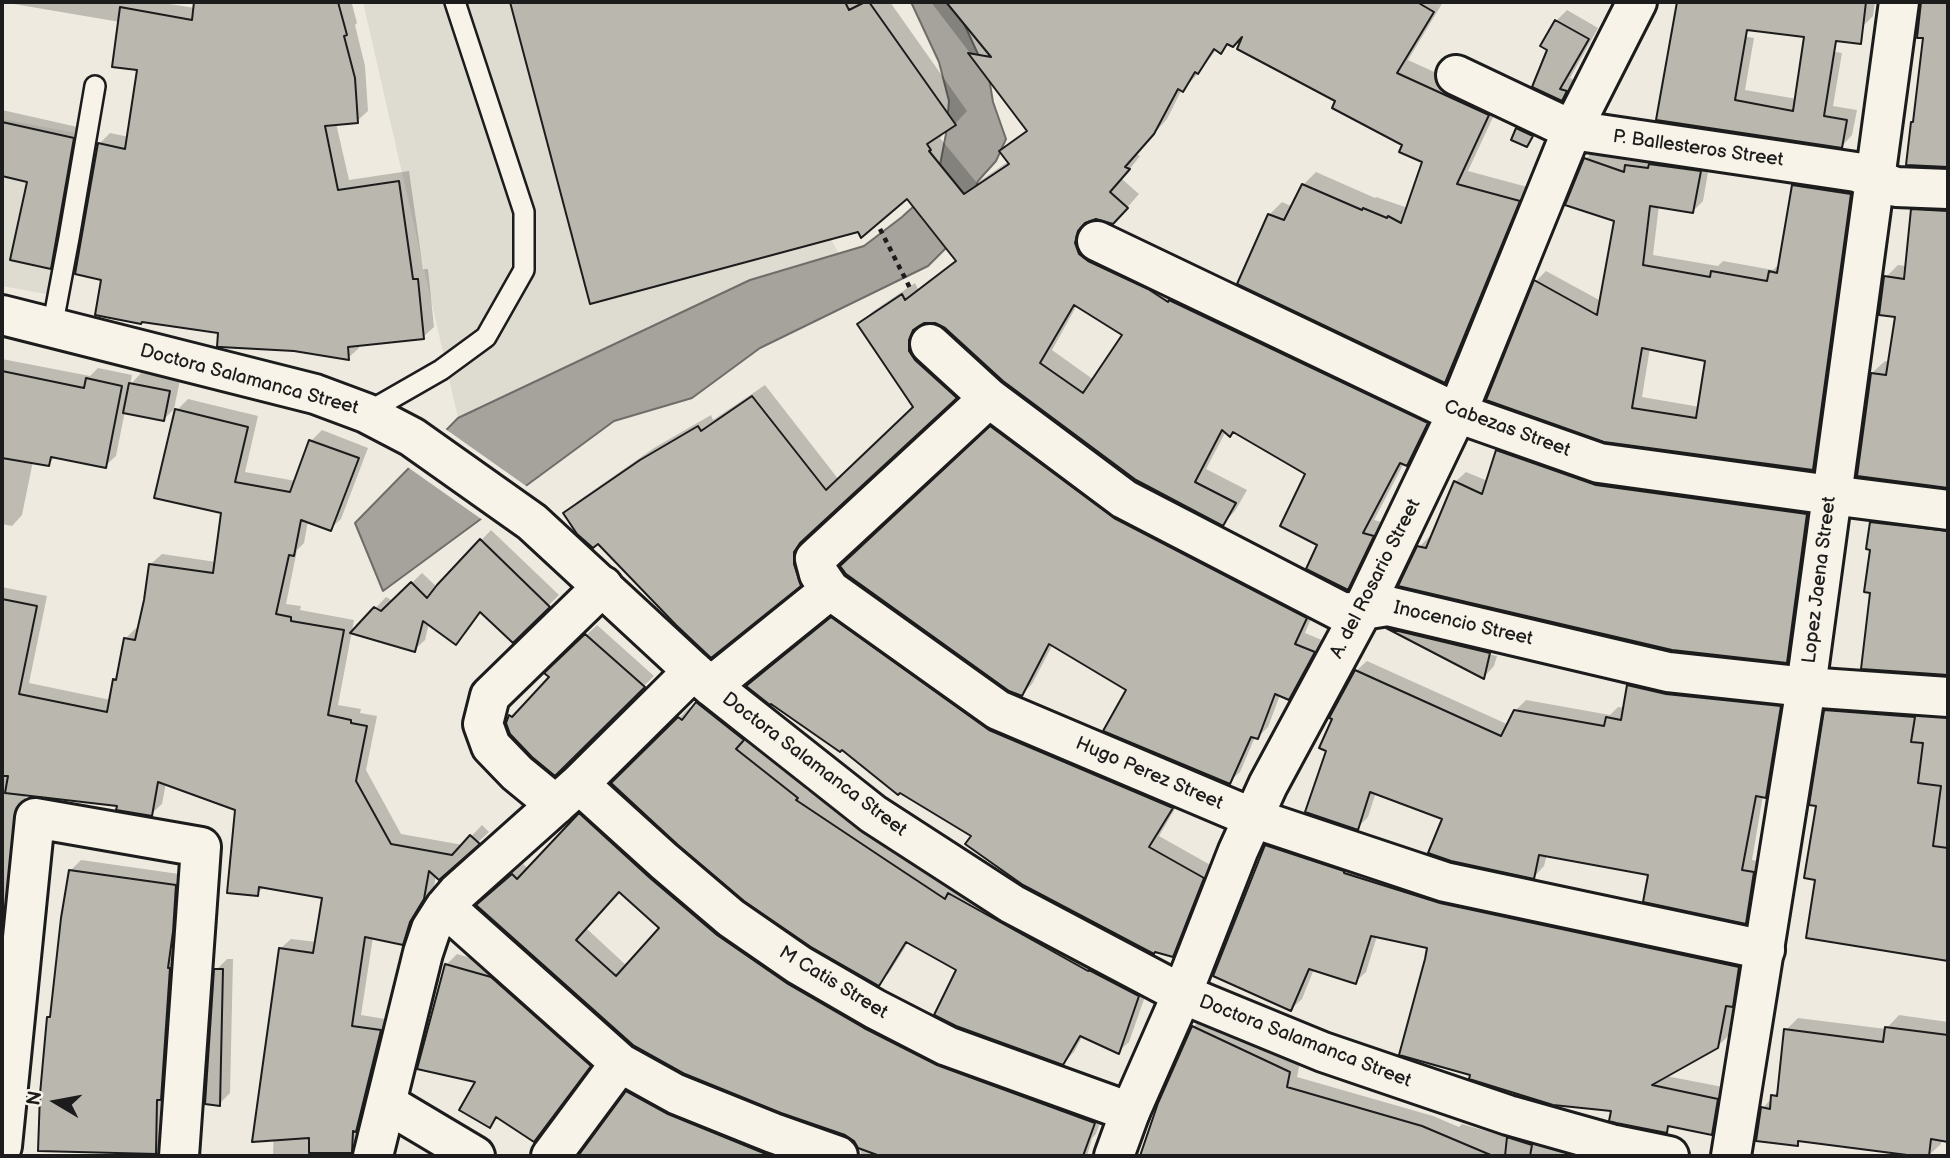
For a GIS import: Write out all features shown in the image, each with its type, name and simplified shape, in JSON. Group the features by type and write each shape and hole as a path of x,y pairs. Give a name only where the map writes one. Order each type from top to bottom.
{"street":[{"name":"A. del Rosario Street","path":"1114,1156 1253,818 1363,609 1457,413 1572,130 1637,2"},
{"name":"Lopez Jaena Street","path":"1731,1156 1806,687 1899,2"},
{"name":"P. Ballesteros Street","path":"1456,75 1572,130 1856,172 1896,187 1948,189"},
{"name":"Cabezas Street","path":"1097,241 1457,413 1598,463 1948,510"},
{"name":"Doctora Salamanca Street","path":"2,315 315,394 366,412 412,438 532,522 702,679 873,814 1012,904 1182,994 1323,1052 1464,1101 1611,1144 1669,1156"},
{"name":"Inocencio Street","path":"930,344 989,398 1124,499 1344,613 1388,606 1668,672 1806,687 1948,697"},
{"name":"Hugo Perez Street","path":"989,398 815,559 819,574 830,590 998,710 1253,818 1445,882 1765,950"},
{"name":"M Catis Street","path":"603,586 490,696 483,724 491,746 516,773 568,794 664,861 731,918 799,965 876,1010 947,1046 1130,1112"},
{"path":"373,1156 423,953 430,929 444,907 568,794 702,679 830,590"},
{"path":"2,1146 34,818 201,848 180,1156"},
{"path":"444,907 620,1063 676,1094 838,1156"},
{"path":"551,1156 620,1063"},
{"path":"386,1103 475,1156"}],"lane":[{"path":"366,412 442,370 486,337 524,270 524,212 455,2"},
{"path":"52,328 95,86"}],"path":[{"path":"880,229 910,288"}],"shaded area":[{"path":"363,2 768,2 831,239 839,254 750,280 458,418"},
{"path":"911,2 954,2 989,78 993,102 1006,139 996,161 978,181 959,235 928,266 760,348 692,398 614,421 383,591 355,523 458,418 750,280 864,246 926,195 940,165 949,101 939,62"},
{"path":"2,119 98,137 68,298 2,286"}],"pier":[{"path":"444,428 529,488 484,521 406,466"}],"building":[{"path":"194,2 338,2 355,78 358,123 325,126 338,190 399,181 413,279 418,279 424,339 348,347 349,360 294,351 217,347 218,333 142,322 141,324 95,315 101,280 75,274 98,143 125,149 137,70 112,67 120,7 192,20"},
{"path":"510,2 845,2 849,10 869,2 956,125 927,144 931,150 929,151 964,194 1009,164 999,151 1027,131 968,53 991,57 946,2 1417,2 1434,12 1397,73 1489,115 1457,184 1520,201 1445,383 1237,284 1268,214 1284,220 1302,184 1362,210 1363,208 1387,218 1388,216 1401,223 1422,162 1399,152 1402,145 1332,108 1335,101 1237,49 1242,37 1233,47 1227,44 1221,54 1214,49 1183,92 1178,89 1154,134 1125,167 1130,169 1110,192 1128,208 1113,224 1096,219 1085,223 1078,231 1075,243 1079,254 1088,261 1148,289 1168,302 1169,300 1428,423 1407,466 1400,463 1363,533 1374,536 1348,590 1306,569 1317,545 1280,526 1305,474 1233,432 1230,437 1222,430 1195,482 1236,503 1223,526 1136,480 1003,381 945,328 935,323 924,323 913,330 909,351 915,360 957,398 800,543 794,552 794,564 801,586 711,658 598,544 593,548 577,534 563,513 640,460 698,426 701,431 752,396 826,490 913,407 857,324 902,294 905,300 956,261 907,199 861,238 858,232 590,304","holes":["1074,305 1122,335 1083,393 1040,363"]},
{"path":"1677,2 1866,2 1861,44 1836,41 1824,116 1847,120 1842,148 1656,120","holes":["1747,30 1804,37 1793,111 1735,100"]},
{"path":"1921,2 1948,2 1948,167 1906,165 1923,38 1917,38"},
{"path":"1555,20 1589,39 1560,89 1567,91 1562,101 1532,87 1547,50 1540,46"},
{"path":"2,122 74,138 51,269 10,260 27,182 2,176"},
{"path":"1516,128 1533,136 1527,147 1511,140"},
{"path":"1584,158 1624,172 1625,165 1648,168 1649,164 1701,171 1693,213 1650,206 1643,265 1710,277 1711,271 1767,281 1769,271 1777,273 1792,185 1851,194 1813,470 1604,442 1486,400 1534,280 1597,315 1614,221 1565,205","holes":["1642,348 1705,361 1696,418 1632,408"]},
{"path":"1911,209 1948,211 1948,488 1857,476 1871,373 1886,375 1895,317 1879,315 1884,276 1904,279"},
{"path":"2,371 84,388 86,378 122,386 106,468 51,457 49,466 2,458"},
{"path":"129,383 170,391 164,421 123,413"},
{"path":"175,409 248,427 235,482 290,492 309,440 359,458 331,531 301,520 294,556 289,555 276,614 291,617 291,621 344,630 328,715 367,726 356,781 391,844 452,855 470,835 480,844 439,880 429,871 424,899 410,922 403,945 365,937 352,1026 381,1030 356,1132 353,1131 352,1153 309,1153 309,1138 252,1142 279,948 313,953 322,898 259,887 258,896 227,893 235,810 158,782 152,816 116,810 117,806 5,793 8,776 2,776 2,599 37,606 19,694 107,712 124,638 135,640 149,564 213,573 221,513 154,498"},
{"path":"990,426 1114,518 1307,618 1295,644 1315,652 1289,700 1275,694 1258,739 1251,737 1230,784 1103,731 1126,690 1049,644 1022,696 1009,691 846,574 840,566"},
{"path":"1496,450 1596,485 1807,514 1787,663 1672,650 1398,586 1417,546 1426,548 1454,481 1482,494"},
{"path":"1870,522 1948,531 1948,675 1861,669 1870,593 1864,592 1870,550 1866,549"},
{"path":"480,539 550,607 513,643 480,612 456,645 423,621 415,652 350,633 374,607 381,611 411,582 427,598"},
{"path":"831,617 989,730 1173,808 1149,847 1204,878 1173,957 1155,952 1154,954 1023,885 965,844 971,836 900,793 898,795 842,750 840,752 746,686"},
{"path":"1386,628 1490,653 1484,679"},
{"path":"585,634 645,687 555,776 510,734 506,723 509,715 512,717 549,677 544,673"},
{"path":"1355,670 1501,736 1514,710 1604,726 1606,717 1621,720 1627,685 1666,694 1781,706 1766,798 1756,796 1742,870 1754,872 1746,924 1643,902 1648,875 1539,855 1534,879 1451,861 1428,853 1442,819 1370,792 1358,830 1305,812 1326,751 1319,748 1332,719 1329,718"},
{"path":"696,702 744,740 736,749 798,798 796,800 886,860 945,899 948,893 1088,971 1139,996 1119,1054 1080,1036 1063,1065 956,1026 934,1015 956,970 906,942 879,986 811,947 744,901 611,783 678,717 682,720"},
{"path":"1824,710 1915,717 1911,742 1923,743 1918,783 1941,786 1933,846 1948,848 1948,961 1806,938 1815,880 1804,878 1816,806 1809,805"},
{"path":"579,813 717,935 788,984 864,1028 937,1065 1095,1123 1083,1156 880,1156 858,1148 854,1141 845,1135 781,1113 685,1074 633,1045 476,905 512,874 517,879","holes":["619,892 659,928 616,976 576,940"]},
{"path":"1265,845 1440,903 1739,967 1733,1007 1726,1006 1718,1048 1652,1085 1718,1099 1712,1135 1668,1126 1667,1133 1616,1123 1609,1121 1611,1111 1553,1105 1469,1079 1470,1075 1399,1055 1427,948 1371,936 1356,984 1309,969 1291,1011 1213,976"},
{"path":"69,870 176,885 168,968 161,1100 157,1100 156,1154 38,1151 47,1017 50,1017"},
{"path":"445,964 491,977 591,1066 534,1142 496,1117 490,1128 459,1110 475,1082 417,1069"},
{"path":"214,969 223,969 220,1106 205,1104"},
{"path":"1192,1026 1290,1072 1287,1087 1422,1126 1493,1156 1140,1156 1158,1103"},
{"path":"1885,1027 1948,1035 1948,1142 1931,1139 1929,1156 1915,1156 1798,1141 1798,1146 1756,1141 1761,1107 1770,1109 1771,1095 1777,1096 1784,1029 1883,1042"},
{"path":"626,1091 668,1114 766,1156 578,1156"},
{"path":"1507,1137 1532,1145 1530,1156 1505,1156"}]}
